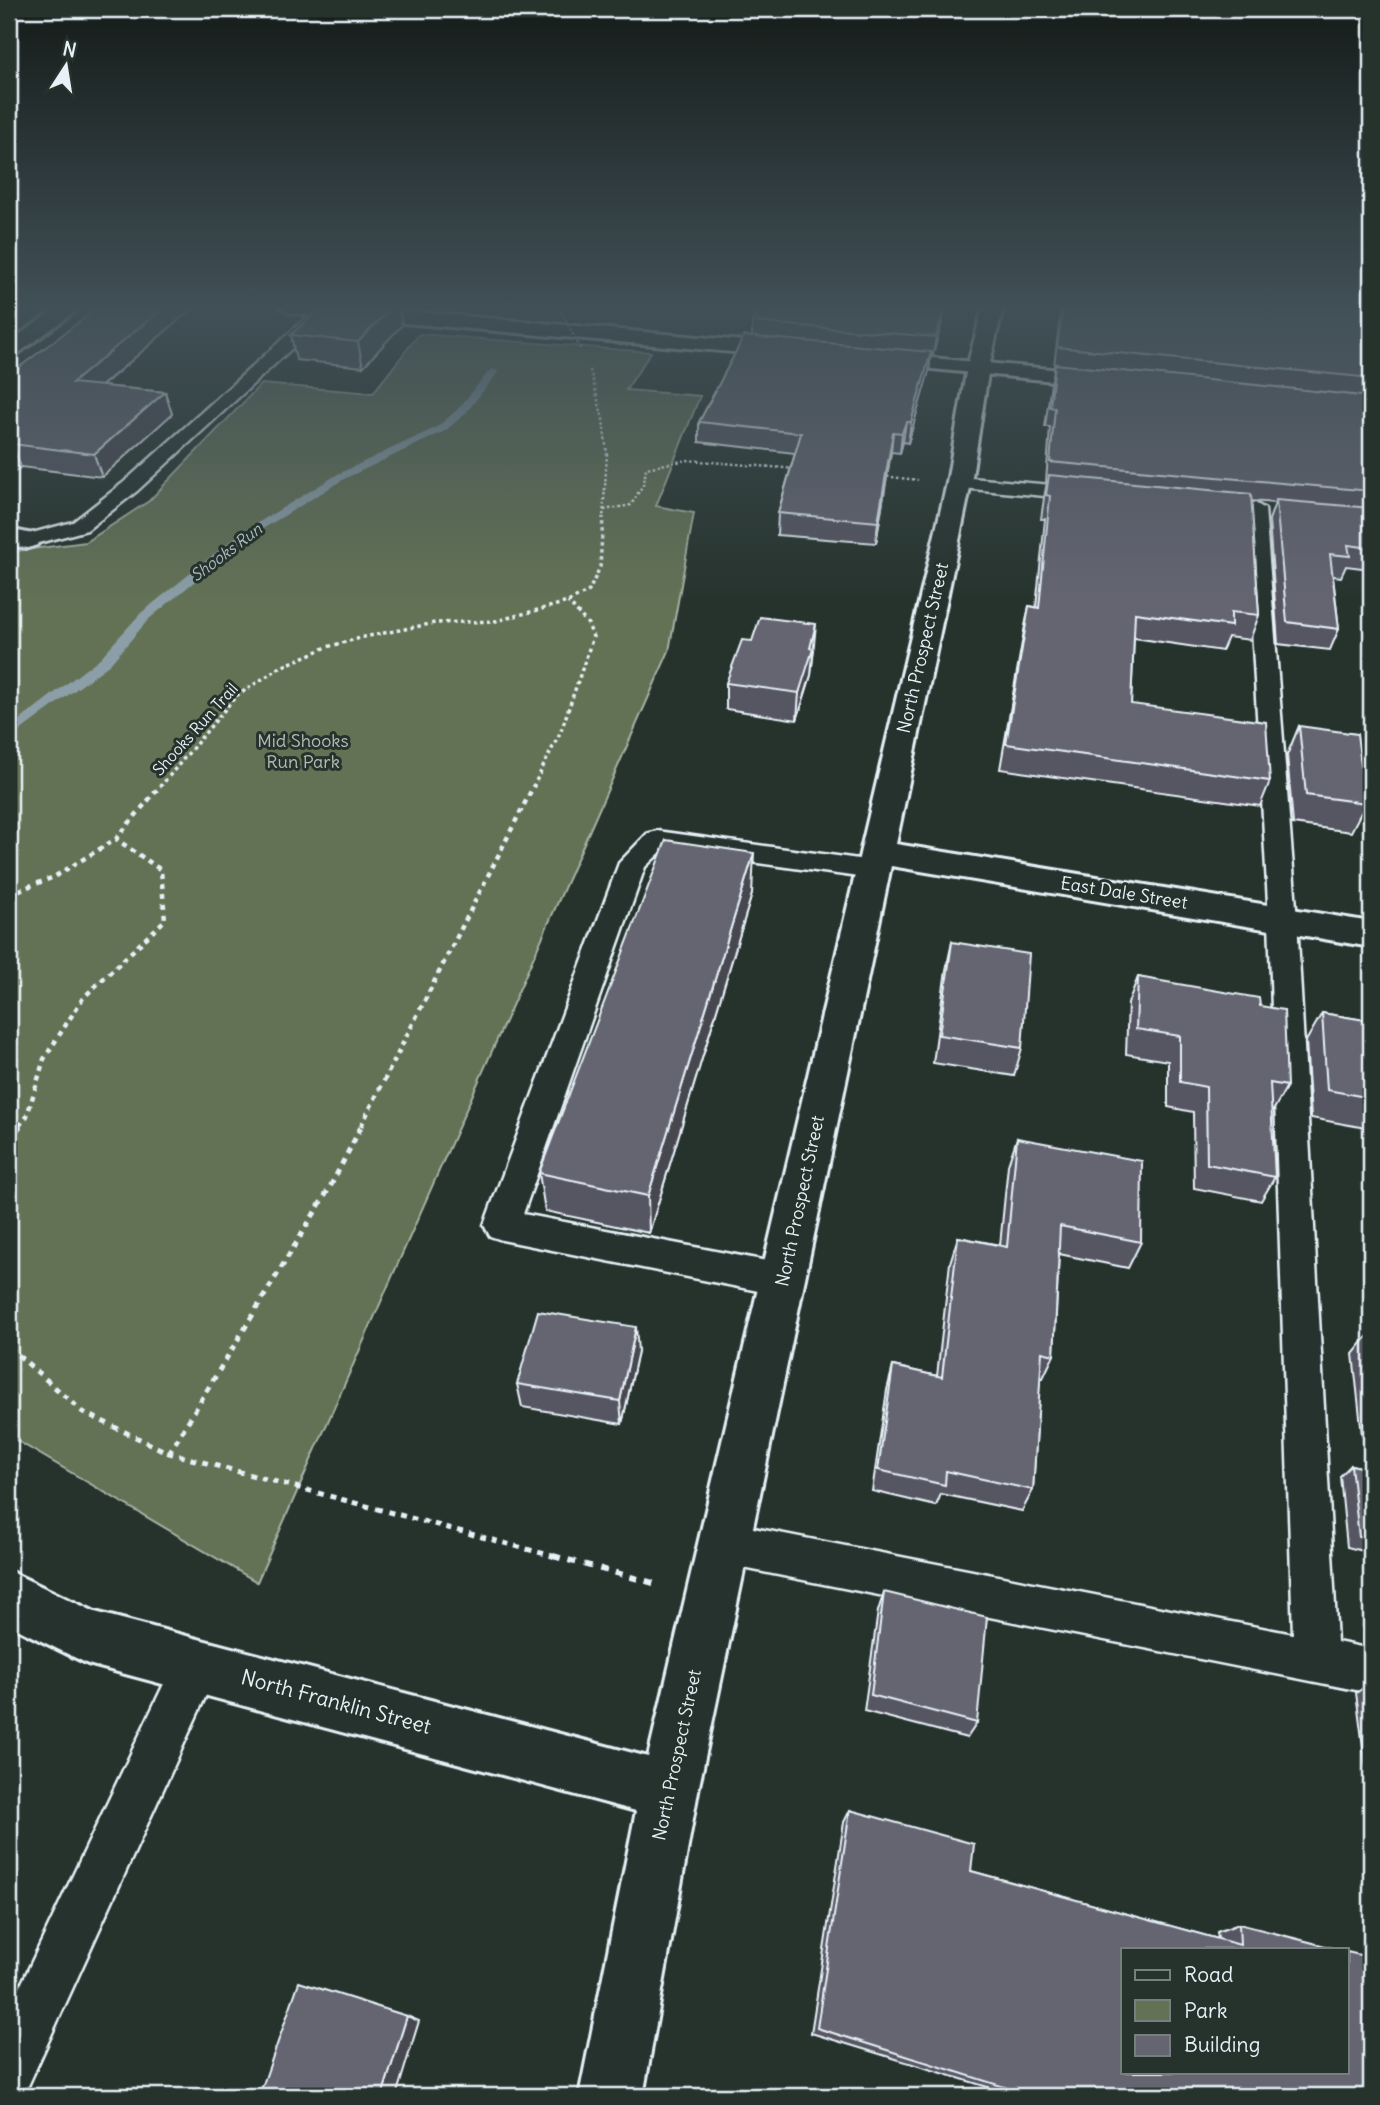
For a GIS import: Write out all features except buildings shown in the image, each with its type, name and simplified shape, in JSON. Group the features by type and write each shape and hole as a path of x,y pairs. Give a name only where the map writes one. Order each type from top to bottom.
{"street":[{"name":"North Prospect Street","path":"611,2096 668,1791 960,483 972,405"},
{"name":"East Dale Street","path":"875,861 1371,934"},
{"name":"North Franklin Street","path":"9,1597 88,1637 668,1791"}],"lane":[{"path":"18,539 80,526 130,486 219,405"},
{"path":"960,483 1108,496"},
{"path":"1255,509 1283,920 1316,1660"},
{"path":"783,1280 502,1225 633,863 657,840 875,861"},
{"path":"723,1543 1371,1671"},
{"path":"9,2067 197,1664"}],"path":[{"name":"Shooks Run Trail","path":"9,894 54,877 117,839 236,696 281,667 327,648 407,627 488,623 568,602 590,591 600,567 607,454 599,405"},
{"path":"604,510 631,505 644,482 646,468 687,460 807,470"},
{"path":"874,476 960,483"},
{"path":"169,1453 329,1189 561,731 593,638 588,624 568,602"},
{"path":"9,1140 27,1116 44,1059 83,998 165,920 160,870 117,839"},
{"path":"9,1347 83,1412 169,1453 712,1598"}],"green space":[{"name":"Mid Shooks Run Park","path":"241,405 696,405 656,506 694,513 669,651 257,1582 9,1436 9,552 86,542 149,501"}],"waterway":[{"name":"Shooks Run","path":"9,735 105,661 145,616 242,537 342,476 441,429 466,405"}]}
